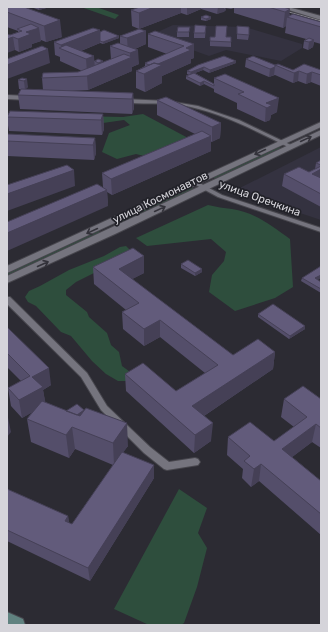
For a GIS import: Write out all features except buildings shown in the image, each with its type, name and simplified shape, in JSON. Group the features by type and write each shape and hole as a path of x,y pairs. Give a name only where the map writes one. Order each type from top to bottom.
{"main road":[{"path":"7,620 17,625"}],"street":[{"path":"280,9 321,18"},
{"path":"280,9 321,24"},
{"path":"7,97 35,98"},
{"path":"117,100 166,102 197,107 234,119 290,146"},
{"name":"улица Космонавтов","path":"7,270 321,124"},
{"name":"улица Космонавтов","path":"7,280 321,132"},
{"name":"улица Оречкина","path":"194,182 220,196 321,230"},
{"path":"7,298 84,375 104,408 147,450 167,466 195,462"}],"shaded area":[{"path":"173,25 245,27 302,44 302,48 281,61 226,50 209,56 151,35"},
{"path":"321,147 321,220 234,191"}],"green space":[{"path":"81,7 96,7 119,15 115,19"},
{"path":"143,114 190,139 148,157 136,154 117,159 102,152 109,133 130,125 124,120 103,123 24,115 123,117"},
{"path":"279,147 281,148 216,179 213,177"},
{"path":"192,188 194,189 120,224 118,222"},
{"path":"208,205 248,213 262,220 290,239 293,287 275,298 235,311 209,292 212,275 224,261 226,252 211,239 147,246 136,238"},
{"path":"99,231 101,233 7,276 7,273"},
{"path":"126,246 130,250 112,264 76,282 66,290 66,295 87,312 89,317 107,333 111,345 119,352 122,366 137,377 131,381 118,381 106,374 92,361 71,336 61,332 36,306 28,302 25,297 29,291 69,270 104,256 120,247"},
{"path":"179,489 207,508 198,533 207,548 197,587 184,623 181,625 149,625 114,609"}],"tram line":[{"path":"271,7 321,21"}]}
